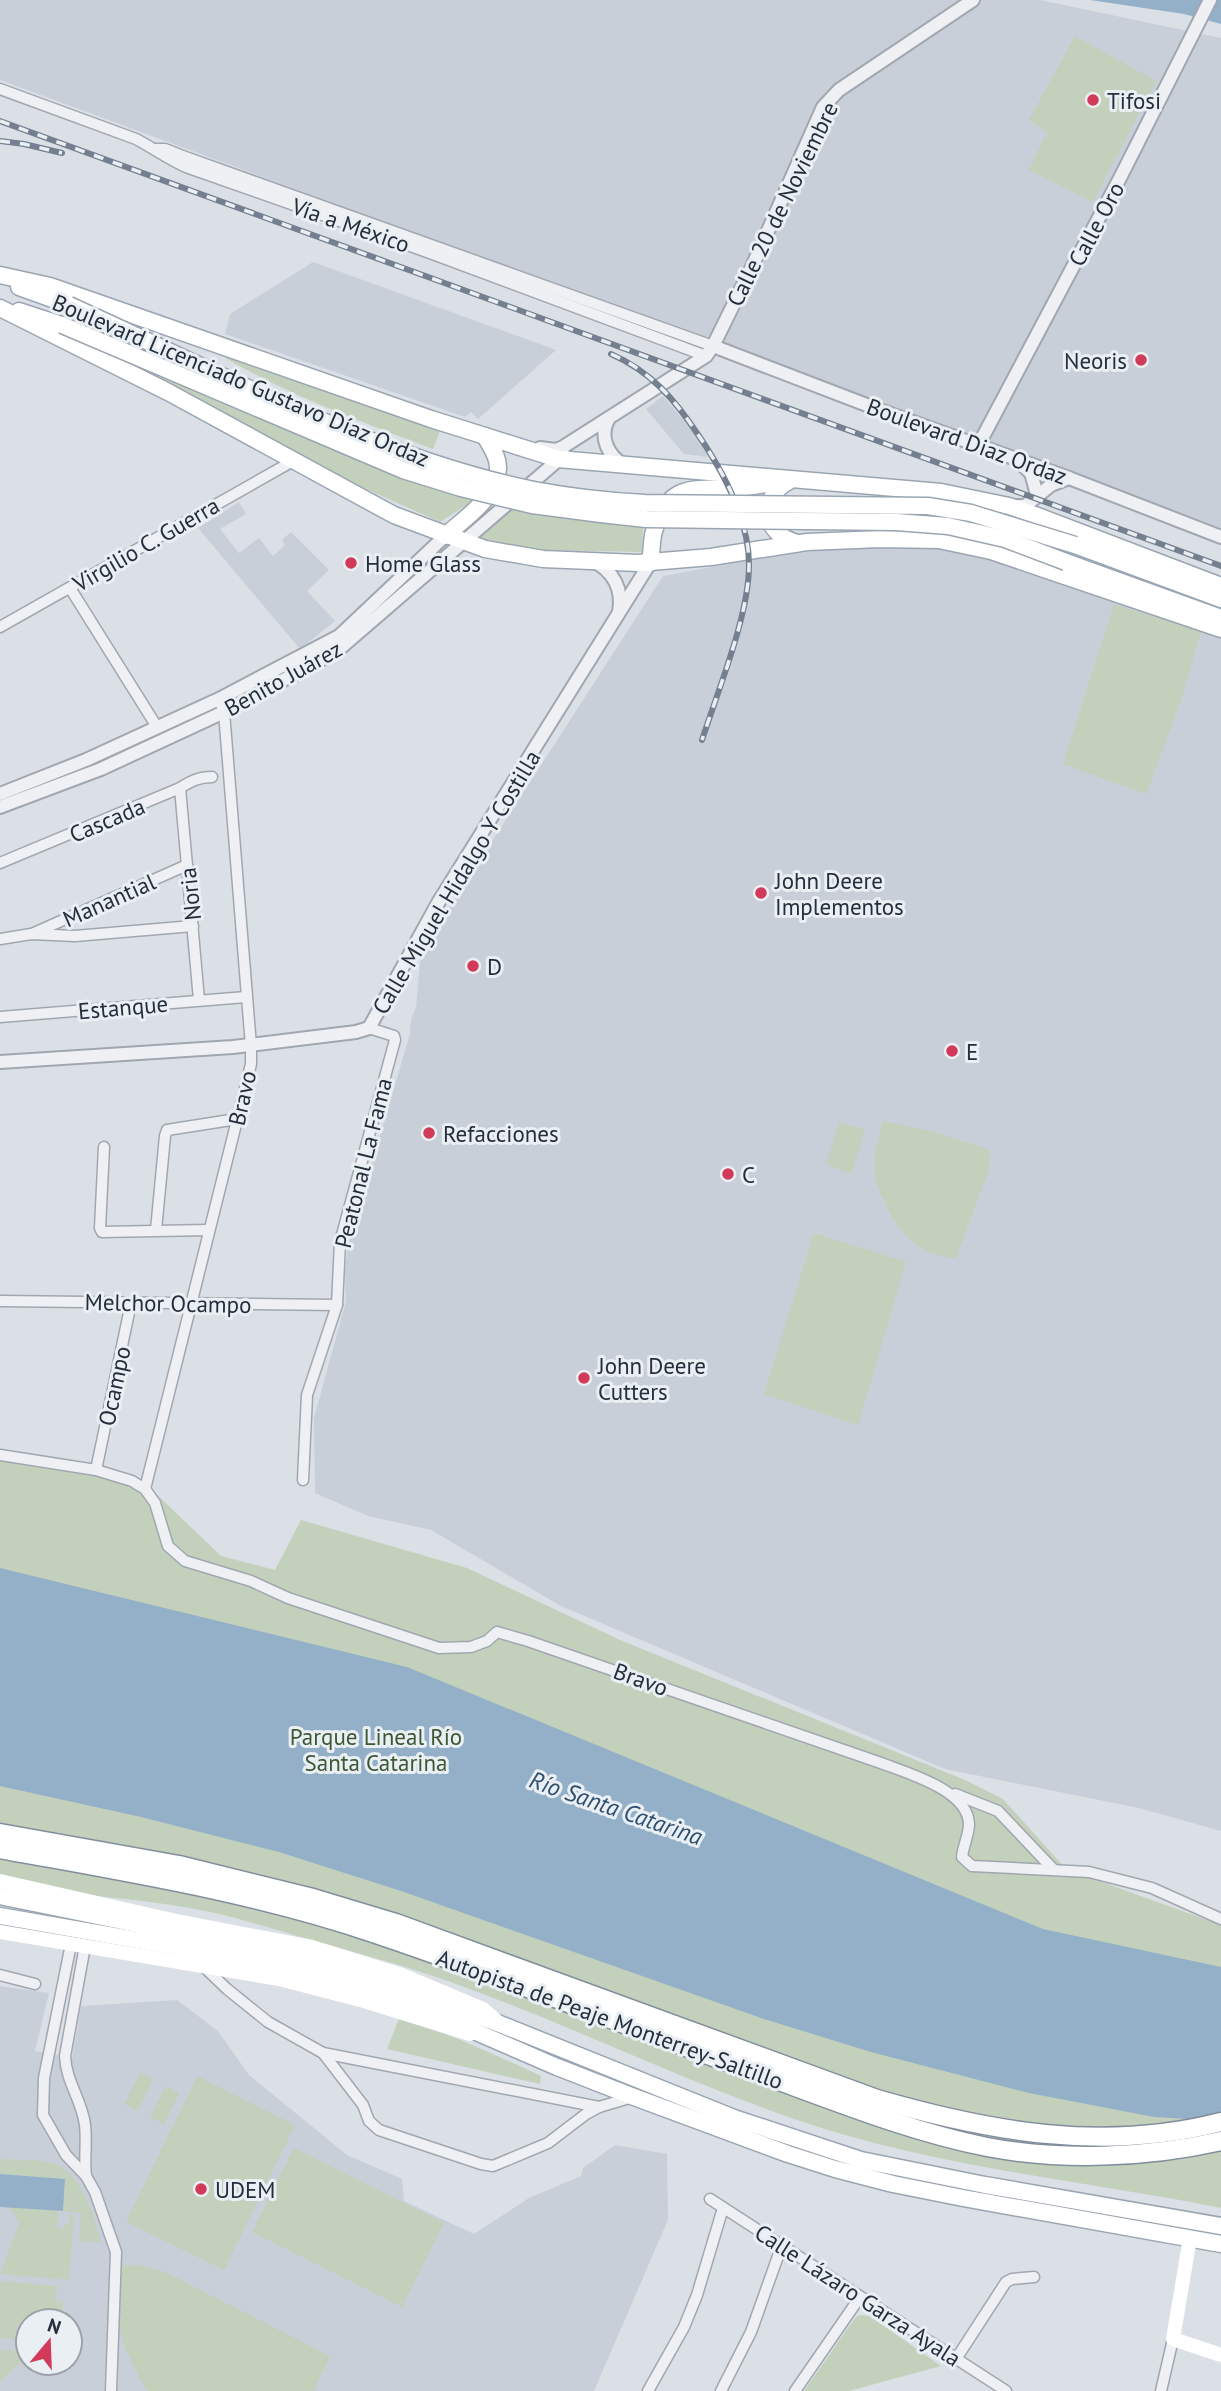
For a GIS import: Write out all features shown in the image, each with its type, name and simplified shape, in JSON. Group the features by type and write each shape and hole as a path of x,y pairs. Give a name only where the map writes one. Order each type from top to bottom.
{"highway":[{"name":"Autopista de Peaje Monterrey-Saltillo","path":"0,1833 179,1865 313,1898 396,1923 877,2099 933,2115 1002,2130 1077,2136 1158,2134 1187,2131 1221,2122"},
{"name":"Autopista de Peaje Monterrey-Saltillo","path":"0,1849 155,1878 301,1910 463,1965 859,2109 955,2139 989,2147 1099,2156 1162,2152 1221,2141"}],"main road":[{"path":"0,275 50,286 424,416 558,459 857,487 941,492 1009,506 1221,586"},
{"name":"Boulevard Licenciado Gustavo Díaz Ordaz","path":"0,281 69,305 344,429 442,464 533,490 599,500 645,503 928,506 971,513 1075,545 1221,599"},
{"path":"0,307 168,392 394,515 462,542 519,556 650,563 711,557 807,542"},
{"name":"Boulevard Licenciado Gustavo Díaz Ordaz","path":"0,307 62,325 339,445 403,470 461,488 520,502 646,519 883,522 948,526 1005,539 1221,618"},
{"path":"445,536 484,501 496,479 497,460 485,436"},
{"path":"792,479 776,491 769,506 769,515 771,523 782,537 798,543 913,539 961,543 1085,581 1221,629"},
{"path":"650,563 652,538 657,522 675,495 693,488 755,487 792,479"},
{"path":"0,1881 181,1922 312,1947 371,1964 482,2009 500,2024"},
{"path":"0,1896 309,1959 369,1976 469,2020 498,2042"},
{"path":"0,1916 285,1966 469,2020 500,2024 734,2118 861,2160 985,2185 1221,2226"},
{"path":"0,1932 202,1965 323,1990 498,2042 634,2097 788,2154 893,2184 1221,2244"},
{"path":"1190,2238 1173,2339 1221,2355"}],"street":[{"name":"Calle 20 de Noviembre","path":"709,351 751,269 823,107 838,90 973,0"},
{"name":"Calle Oro","path":"978,446 1210,0"},
{"path":"0,89 136,139 155,149 165,149 346,219 709,351"},
{"path":"424,416 548,450 562,447 709,351"},
{"name":"Boulevard Diaz Ordaz","path":"709,351 1069,478 1221,537"},
{"path":"558,459 607,420"},
{"path":"607,420 605,442 617,461 627,466"},
{"path":"1013,458 1031,473 1037,495"},
{"name":"Benito Juárez","path":"0,807 101,769 291,669 347,643 558,459"},
{"name":"Virgilio C. Guerra","path":"0,627 293,461"},
{"path":"1009,506 1025,506 1058,481 1069,478"},
{"name":"Benito Juárez","path":"291,669 347,630 445,536"},
{"path":"593,561 608,571 618,586 621,604 616,621"},
{"name":"Calle Miguel Hidalgo Y Costilla","path":"0,1062 251,1046 369,1028 438,903 650,563"},
{"path":"70,588 157,727"},
{"name":"Benito Juárez","path":"0,794 86,760 157,727 222,706"},
{"name":"Bravo","path":"222,706 251,1063 145,1489 155,1503 168,1546 185,1561 251,1581 288,1598 439,1648 471,1647 487,1641 497,1633 528,1641 881,1763 998,1811 1052,1869"},
{"name":"Cascada","path":"0,863 180,788 200,777 212,777"},
{"name":"Noria","path":"180,788 199,1000"},
{"name":"Manantial","path":"31,934 187,865"},
{"name":"Manantial","path":"0,939 31,934 75,936 193,926"},
{"name":"Estanque","path":"0,1017 246,996"},
{"name":"Peatonal La Fama","path":"303,1480 307,1395 337,1305 340,1242 395,1040 394,1036 369,1028"},
{"path":"156,1230 167,1130 237,1118"},
{"path":"104,1147 101,1231 209,1230"},
{"name":"Melchor Ocampo","path":"0,1301 337,1305"},
{"name":"Ocampo","path":"96,1470 131,1303"},
{"path":"0,1455 96,1470 119,1476 145,1489"},
{"path":"948,1792 960,1802 969,1822 962,1857 967,1863 979,1867 1089,1872 1152,1888 1221,1919"},
{"path":"78,1945 44,2078 43,2115 65,2155 86,2176 103,2212 116,2252 111,2391"},
{"path":"78,1945 65,2070 80,2105 85,2126 86,2176"},
{"path":"202,1965 268,2022 323,2053 599,2107"},
{"path":"0,1975 35,1984"},
{"path":"323,2053 363,2105 369,2121 379,2130 485,2165 493,2166 548,2143 599,2107 634,2097"},
{"name":"Calle Lázaro Garza Ayala","path":"710,2199 1006,2391"},
{"path":"649,2391 689,2316 708,2264 723,2208"},
{"path":"721,2391 751,2332 782,2245"},
{"path":"957,2359 1006,2282 1034,2277"},
{"path":"795,2391 860,2297"},
{"path":"1161,2391 1173,2339"}],"shaded area":[{"path":"0,0 1040,0 1221,38 1221,531 0,80"},
{"path":"313,262 556,350 478,419 471,412 465,417 225,334 230,314"},
{"path":"663,396 695,434 708,457 684,454 646,409"},
{"path":"239,502 246,514 220,529 239,553 259,538 273,556 285,545 282,540 291,532 329,570 307,591 335,621 300,649 198,528"},
{"path":"841,547 959,547 1221,638 1221,1831 1139,1808 945,1769 561,1606 431,1530 368,1516 315,1493 314,1418 346,1301 348,1244 410,1034 411,1019 416,1008 420,962 454,900 663,576"},
{"name":"UDEM","path":"0,1986 49,1993 35,2051 72,2058 81,2006 177,2000 218,2031 249,2075 347,2155 402,2179 404,2201 474,2234 529,2198 581,2176 583,2168 615,2145 667,2154 668,2220 594,2391 0,2391"}],"green space":[{"name":"Tifosi","path":"1075,36 1156,81 1093,202 1029,170 1047,132 1029,120"},
{"path":"35,323 104,347 355,459 473,501 440,522 319,468"},
{"path":"217,353 440,431 433,449 296,394"},
{"path":"509,508 643,526 642,552 539,550 475,538"},
{"path":"1114,604 1201,631 1181,700 1146,794 1063,764"},
{"path":"883,1121 935,1132 990,1150 989,1169 956,1258 943,1257 921,1248 903,1232 889,1212 875,1175 875,1155"},
{"path":"840,1122 865,1130 851,1174 826,1164"},
{"path":"814,1233 906,1262 858,1425 764,1394"},
{"name":"Parque Lineal Río Santa Catarina","path":"0,1460 65,1467 149,1487 221,1556 275,1570 301,1520 467,1568 620,1640 965,1780 1003,1799 1066,1869 1221,1925 1221,2208 954,2161 849,2136 753,2104 448,1981 235,1918 143,1901 0,1889"},
{"path":"399,2019 489,2052 541,2076 540,2084 387,2049"},
{"path":"140,2073 153,2079 138,2111 124,2104"},
{"path":"197,2076 295,2125 224,2270 126,2222"},
{"path":"166,2086 179,2093 164,2124 150,2117"},
{"path":"294,2148 444,2223 402,2307 252,2232"},
{"path":"0,2159 46,2162 60,2166 68,2172 87,2200 101,2242 79,2241 81,2213 63,2211 65,2179 0,2174"},
{"path":"10,2207 58,2211 57,2228 64,2229 64,2224 69,2224 69,2214 74,2215 69,2280 0,2274 19,2224"},
{"path":"122,2265 141,2265 165,2272 330,2356 314,2391 145,2389 125,2348 120,2331"},
{"path":"0,2281 57,2286 56,2300 63,2301 63,2307 14,2307 14,2339 0,2338"},
{"path":"857,2316 871,2317 941,2366 849,2391 804,2391 850,2325"},
{"path":"0,2350 14,2351 14,2368 0,2382"}],"water":[{"path":"1090,0 1221,0 1221,24 1184,14"},
{"name":"Río Santa Catarina","path":"0,1568 407,1667 1043,1929 1221,1967 1221,2121 1154,2117 1029,2093 871,2052 764,2019 401,1891 279,1852 141,1817 0,1786"},
{"path":"0,2174 65,2179 63,2211 0,2207"}],"railway":[{"path":"0,121 1221,566"},
{"path":"0,141 62,153"},
{"path":"611,354 651,378 681,411 726,481 745,531 749,565 744,607 732,653 702,740"}],"place":[{"name":"Tifosi","path":"1093,100"},
{"name":"Neoris","path":"1141,360"},
{"name":"Home Glass","path":"351,563"},
{"name":"John Deere Implementos","path":"761,893"},
{"name":"D","path":"473,966"},
{"name":"E","path":"952,1051"},
{"name":"Refacciones","path":"429,1133"},
{"name":"C","path":"728,1174"},
{"name":"John Deere Cutters","path":"584,1378"},
{"name":"UDEM","path":"201,2189"}]}
